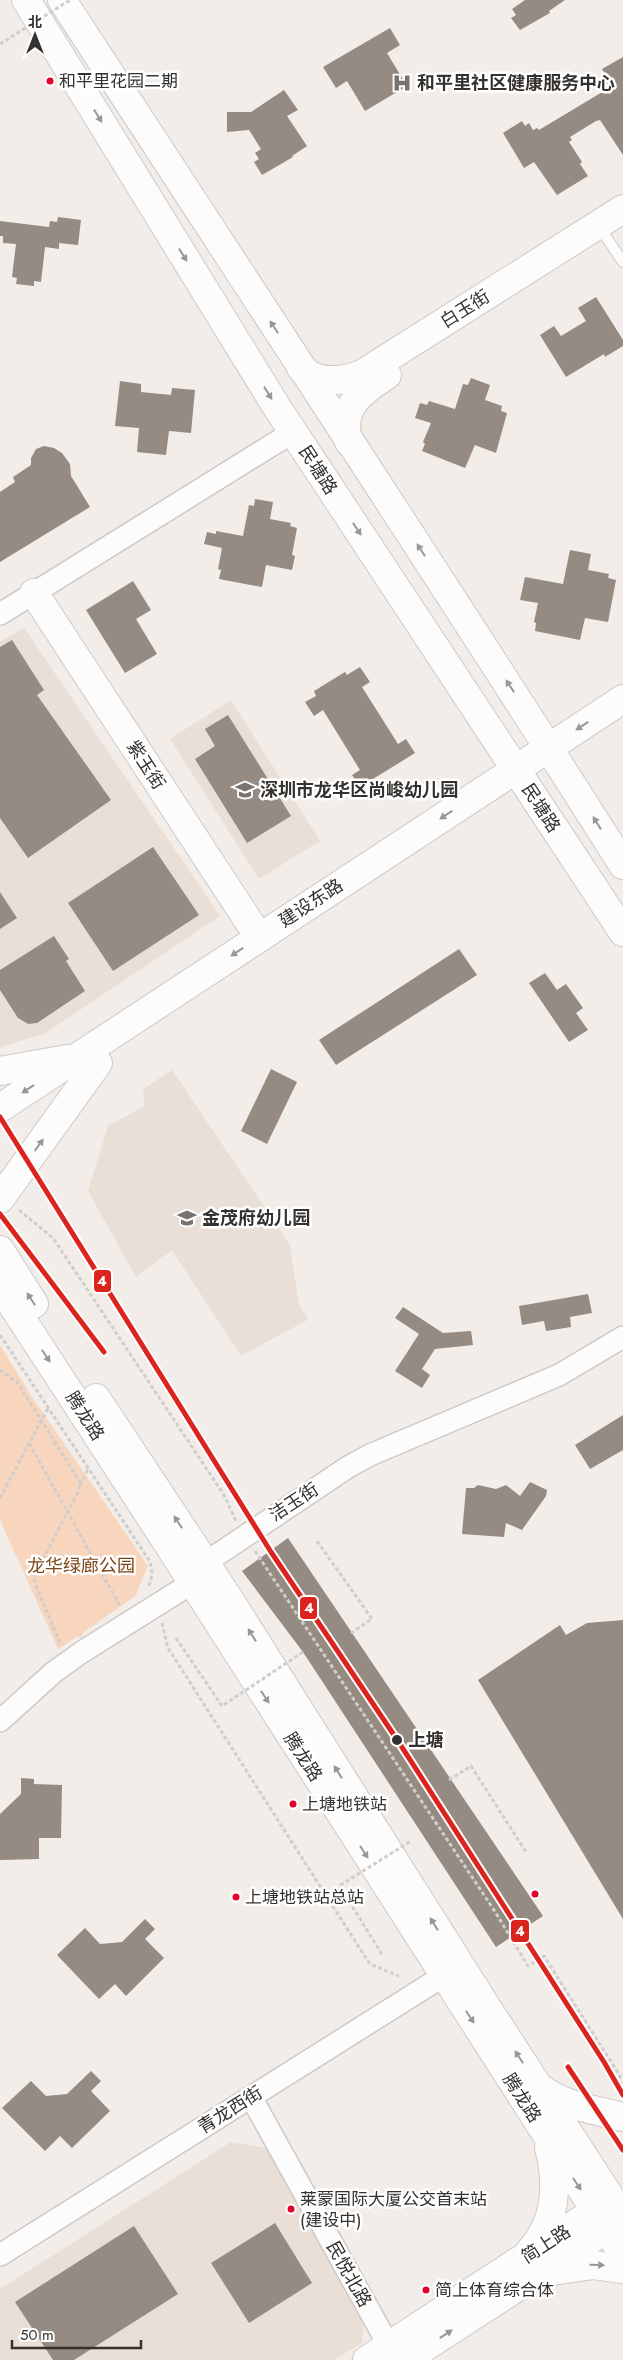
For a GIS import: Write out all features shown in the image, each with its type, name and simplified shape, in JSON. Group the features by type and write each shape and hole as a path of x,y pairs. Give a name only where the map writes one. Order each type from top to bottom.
{"main road":[{"name":"民塘路","path":"26,0 293,432 623,932"},
{"path":"62,0 623,864"},
{"name":"白玉街","path":"301,368 313,377 330,380 347,379 362,374 623,209"},
{"name":"白玉街","path":"349,442 346,431 347,416 355,399 361,392 614,232"},
{"name":"紫玉街","path":"34,593 259,937"},
{"name":"建设东路","path":"0,1108 87,1060 521,777 554,755 623,699"},
{"name":"建设东路","path":"554,755 623,721"},
{"name":"建设东路","path":"0,1129 87,1060 259,937 521,777"},
{"path":"0,1070 87,1060"},
{"path":"6,1202 87,1060"},
{"name":"腾龙路","path":"0,1250 198,1573 452,1971 545,2134 614,2212"},
{"name":"腾龙路","path":"0,1286 198,1573"},
{"name":"腾龙路","path":"452,1971 538,2086 614,2212 623,2254"},
{"path":"538,2086 563,2101 622,2109"},
{"path":"545,2134 553,2167 554,2197 545,2229 536,2244 529,2268 593,2265 623,2269"},
{"name":"简上路","path":"387,2355 529,2268 614,2212"}],"street":[{"path":"0,614 293,432"},
{"name":"洁玉街","path":"0,1721 48,1677 82,1652 198,1573 333,1477 370,1455 559,1375 623,1337"},
{"name":"青龙西街","path":"0,2255 452,1971"},
{"name":"民悦北路","path":"251,2097 387,2355"}],"lane":[{"path":"614,232 623,262"}],"path":[{"path":"0,44 70,0"},
{"path":"6,1202 52,1238 224,1495 239,1527"},
{"path":"0,1336 149,1560 152,1568 152,1577 147,1590"},
{"path":"0,1370 17,1382 78,1478 80,1486"},
{"path":"0,1498 48,1408"},
{"path":"29,1444 122,1610"},
{"path":"63,1650 34,1580 88,1469"},
{"path":"317,1541 372,1619 351,1633"},
{"path":"250,1544 499,1918 528,1966 544,1956 620,2076 622,2109"},
{"path":"162,1620 163,1634 168,1648 364,1955 370,1964 399,1976"},
{"path":"176,1638 222,1706 303,1652"},
{"path":"449,1780 471,1766 526,1852"},
{"path":"383,1956 339,1886 411,1841"}],"shaded area":[{"path":"24,628 220,916 44,1034 0,1047 0,642"},
{"name":"深圳市龙华区尚峻幼儿园","path":"231,700 320,841 259,879 170,739"},
{"name":"金茂府幼儿园","path":"172,1070 290,1245 299,1305 309,1319 241,1356 172,1250 136,1277 88,1191 108,1126 145,1106 143,1089"},
{"path":"231,2142 266,2148 364,2313 362,2343 334,2360 0,2360 0,2289"}],"green space":[{"name":"龙华绿廊公园","path":"0,1345 32,1397 148,1566 135,1596 84,1632 80,1638 78,1636 58,1649 0,1520"}],"building":[{"path":"525,0 565,0 549,11 550,13 520,30 511,18 516,15 512,9"},
{"path":"390,28 400,45 387,53 407,86 365,111 347,81 336,88 323,67"},
{"path":"623,57 623,155 600,120 596,121 570,137 572,140 569,142 582,162 580,164 588,176 557,195 534,162 524,168 503,133 522,121 525,126 529,123 533,130 537,128 539,130 604,91 601,86 605,84 601,77 605,74 602,69"},
{"path":"284,90 298,110 287,116 307,146 293,157 262,175 254,162 259,159 255,153 261,149 249,130 227,132 227,112 251,112"},
{"path":"58,217 81,220 78,245 59,243 59,249 45,247 41,282 34,281 34,286 16,284 17,278 12,277 16,244 3,243 3,236 0,236 0,221 49,227 50,221 57,222"},
{"path":"596,297 623,340 623,346 605,357 604,354 566,377 540,335 554,326 561,336 586,321 578,308"},
{"path":"471,378 490,385 485,400 502,406 501,411 507,413 496,453 475,445 465,468 422,451 425,444 423,442 431,423 415,418 420,403 427,405 429,401 455,409 463,384 468,385"},
{"path":"120,381 141,384 141,392 171,395 172,388 195,390 191,433 169,431 166,455 137,452 139,428 115,426"},
{"path":"44,446 54,448 62,453 70,464 71,476 90,507 0,562 0,492 15,482 13,477 31,465 31,458 36,449"},
{"path":"255,499 273,502 270,519 291,523 290,526 297,528 292,555 295,556 292,570 266,565 262,587 219,579 221,570 218,569 222,548 204,544 207,532 216,534 216,531 243,536 249,505 254,506"},
{"path":"570,550 591,554 588,570 609,574 608,578 616,580 608,622 585,618 580,640 535,631 536,623 534,622 538,603 520,600 525,577 563,584"},
{"path":"133,581 151,610 136,619 157,654 125,673 86,610"},
{"path":"12,640 44,690 37,695 111,800 28,858 0,818 0,647"},
{"path":"360,667 370,682 362,687 398,744 406,739 415,753 360,787 352,775 360,770 323,710 314,716 305,702 316,696 314,691 345,672 347,675"},
{"path":"228,715 291,816 247,843 195,759 215,746 205,729"},
{"path":"153,847 199,915 113,971 68,903"},
{"path":"0,892 17,918 0,929"},
{"path":"54,936 69,959 66,961 85,991 37,1023 28,1024 18,1018 0,990 0,970"},
{"path":"459,949 477,975 336,1065 319,1040"},
{"path":"545,973 557,990 566,984 583,1008 576,1013 588,1030 569,1042 529,983"},
{"path":"271,1069 297,1082 267,1144 241,1131"},
{"path":"588,1294 592,1313 570,1317 571,1327 546,1331 544,1321 522,1325 519,1306"},
{"path":"403,1307 443,1333 471,1331 473,1345 435,1349 422,1369 430,1375 422,1388 395,1371 419,1334 395,1318"},
{"path":"623,1415 623,1450 590,1469 575,1445"},
{"path":"530,1482 547,1490 546,1496 522,1530 506,1523 504,1537 462,1534 466,1488 474,1488 478,1485 496,1489 506,1485 520,1496"},
{"path":"288,1538 543,1916 496,1947 303,1652 242,1571"},
{"path":"623,1620 623,1919 478,1680 560,1625 566,1635 587,1623"},
{"path":"21,1778 34,1779 34,1784 62,1785 61,1838 39,1838 39,1859 0,1860 0,1814 21,1794"},
{"path":"145,1919 155,1929 145,1939 164,1958 126,1996 115,1984 99,1999 57,1955 85,1928 100,1944 122,1942"},
{"path":"91,2071 101,2081 91,2091 110,2111 72,2148 60,2136 45,2151 2,2108 31,2081 46,2096 67,2094"},
{"path":"275,2223 312,2283 249,2323 211,2263"},
{"path":"134,2226 178,2294 74,2360 53,2360 15,2302"}],"transit line":[{"name":"4","path":"0,1117 271,1552 398,1741 604,2062 623,2095"},
{"name":"4","path":"0,1214 104,1352"},
{"name":"4","path":"568,2067 623,2150"}],"place":[{"name":"和平里花园二期","path":"50,81"},
{"name":"和平里社区健康服务中心","path":"402,83"},
{"name":"深圳市龙华区尚峻幼儿园","path":"245,790"},
{"name":"金茂府幼儿园","path":"187,1218"},
{"name":"上塘","path":"397,1740"},
{"name":"上塘地铁站","path":"293,1804"},
{"name":"上塘地铁站总站","path":"236,1897"},
{"name":"莱蒙国际大厦公交首末站 (建设中)","path":"291,2209"},
{"name":"简上体育综合体","path":"426,2290"}]}
